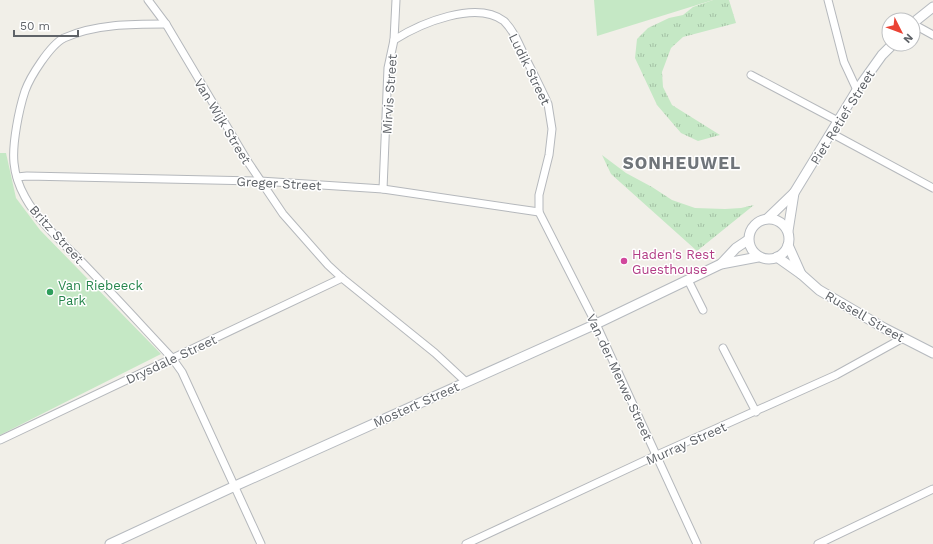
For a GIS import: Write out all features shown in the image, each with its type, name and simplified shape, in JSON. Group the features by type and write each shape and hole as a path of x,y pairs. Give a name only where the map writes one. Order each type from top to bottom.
{"street":[{"name":"Van Wijk Street","path":"148,0 166,24 260,181 283,214 328,265 342,278 435,354 465,381"},
{"name":"Mirvis Street","path":"383,189 388,68 394,40 396,0"},
{"path":"828,0 844,62 858,90"},
{"path":"921,17 933,7"},
{"name":"Ludik Street","path":"394,40 433,18 464,10 487,11 502,20 513,32 548,104 551,116 552,129 539,195 539,212"},
{"name":"Britz Street","path":"166,24 112,26 81,32 62,39 50,50 25,90 15,133 14,163 17,177 25,197 44,223 172,358 182,372 261,544"},
{"path":"921,28 933,34"},
{"name":"Piet Retief Street","path":"768,218 794,193 838,121 884,52"},
{"path":"751,75 838,121"},
{"path":"831,133 933,188"},
{"name":"Greger Street","path":"17,177 260,181 383,189 539,212"},
{"name":"Piet Retief Street","path":"788,231 794,193"},
{"name":"Van der Merwe Street","path":"539,212 596,324 698,544"},
{"path":"768,218 774,219 783,224 788,231 789,238 788,245 784,252 770,260 758,257 750,248 748,240 749,233 754,225 760,220 768,218"},
{"name":"Mostert Street","path":"721,264 736,248 748,240"},
{"name":"Russell Street","path":"788,245 801,274"},
{"name":"Mostert Street","path":"110,544 465,381 596,324 721,264 758,257"},
{"name":"Russell Street","path":"777,257 801,274 819,290 903,338 933,353"},
{"name":"Drysdale Street","path":"0,440 342,278"},
{"path":"688,280 703,310"},
{"name":"Murray Street","path":"466,544 657,455 836,375 903,338"},
{"path":"723,348 756,412"},
{"path":"818,544 933,489"}],"green space":[{"path":"594,0 713,0 597,36"},
{"path":"713,0 729,0 736,23 683,37 671,48 662,72 663,87 672,105 720,135 698,141 681,133 657,105 635,58 637,39 648,28 669,18 683,15 693,7"},
{"name":"Van Riebeeck Park","path":"0,153 6,153 16,198 40,230 161,354 0,435"},
{"path":"602,155 626,173 672,200 695,208 725,209 754,205 697,251 611,174"}],"place":[{"name":"Haden's Rest Guesthouse","path":"624,261"},
{"name":"Van Riebeeck Park","path":"50,292"}],"district":[{"name":"SONHEUWEL","path":"682,163"}]}
